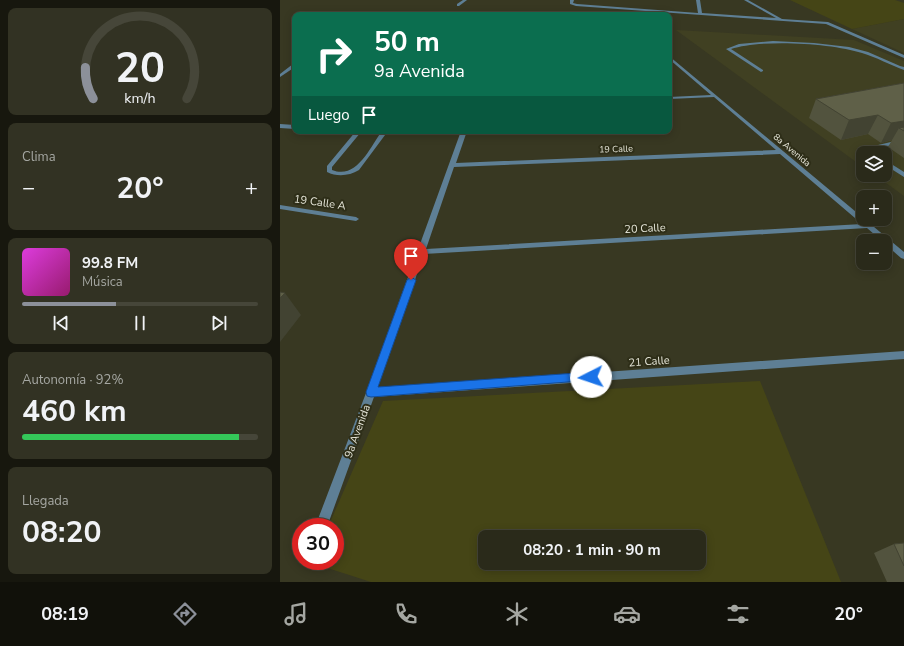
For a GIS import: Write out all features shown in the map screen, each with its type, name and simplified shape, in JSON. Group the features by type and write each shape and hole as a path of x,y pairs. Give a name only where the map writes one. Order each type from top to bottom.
{"street":[{"path":"458,5 465,0"},
{"path":"572,0 571,3 576,4 827,23 904,58"},
{"path":"698,0 700,14"},
{"path":"746,0 780,20"},
{"path":"761,71 728,49 740,45 776,42 811,44 861,51 904,68"},
{"name":"8a Avenida","path":"672,60 856,215"},
{"path":"280,76 292,67"},
{"path":"672,98 715,96"},
{"path":"280,126 292,127"},
{"path":"356,134 329,167 329,171 333,173 348,173 356,169 383,134"},
{"name":"9a Avenida","path":"324,518 422,252 463,134"},
{"path":"880,146 904,141"},
{"name":"19 Calle","path":"452,165 780,152"},
{"path":"892,167 904,175"},
{"name":"19 Calle A","path":"280,207 356,219"},
{"name":"8a Avenida","path":"869,226 904,256"},
{"name":"20 Calle","path":"422,252 869,226"},
{"name":"21 Calle","path":"371,392 904,355"}],"shaded area":[{"path":"790,0 895,0 904,3 904,19 852,29"},
{"path":"904,19 904,53 852,29"},
{"path":"676,30 854,40 904,61 904,196 885,182 892,182 892,146 856,146 856,162"},
{"path":"760,381 841,582 371,582 334,570 344,570 344,518 332,518 383,401"}],"building":[{"path":"904,83 904,121 891,123 878,115 849,120 816,99"},
{"path":"280,292 285,293 280,298"},
{"path":"904,543 904,566 894,544"}],"route":[{"path":"411,280 371,392 591,377"}]}
